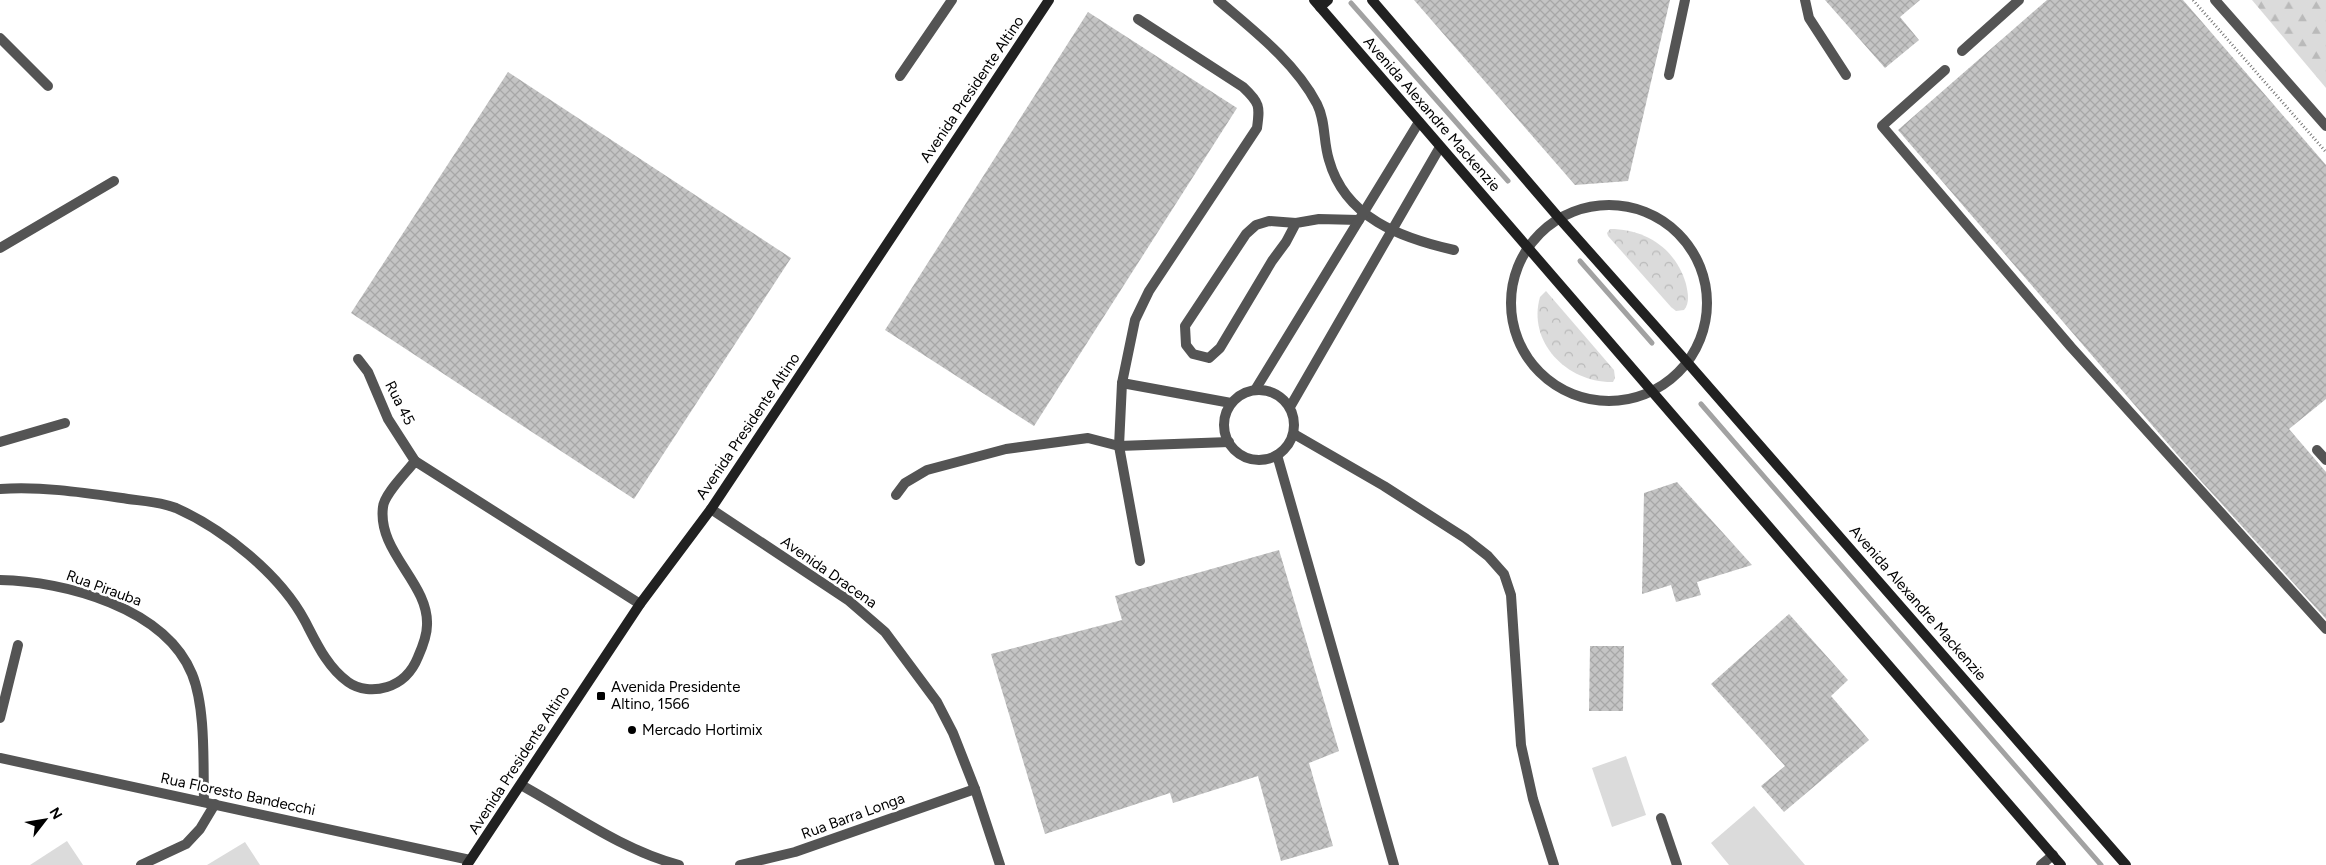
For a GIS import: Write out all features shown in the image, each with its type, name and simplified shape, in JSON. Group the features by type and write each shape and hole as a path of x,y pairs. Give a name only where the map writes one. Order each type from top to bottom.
{"street":[{"path":"900,76 952,0"},
{"name":"Avenida Presidente Altino","path":"469,863 640,604 711,509 1049,0"},
{"path":"1218,0 1269,46 1306,87 1318,106 1325,129 1328,157 1334,178 1361,216 1415,241 1454,250"},
{"name":"Avenida Alexandre Mackenzie","path":"1372,0 1559,218 2126,865"},
{"path":"1669,76 1684,0"},
{"path":"1805,0 1809,18 1846,75"},
{"path":"1962,50 2019,0"},
{"path":"2214,0 2326,126"},
{"name":"Avenida Alexandre Mackenzie","path":"1321,2 1440,147 2061,865"},
{"path":"1138,20 1243,87 1254,97 1260,107 1257,128 1148,291 1136,320 1122,383 1119,446 1140,561"},
{"path":"0,38 48,86"},
{"path":"1945,70 1882,126 2071,347 2326,628"},
{"path":"1254,390 1419,122"},
{"path":"1290,407 1440,147"},
{"path":"0,248 114,182"},
{"path":"1593,206 1623,206 1652,215 1682,237 1698,263 1706,292 1703,329 1687,362 1672,378 1652,391 1613,401 1586,398 1561,388 1540,372 1523,350 1513,325 1511,312 1514,278 1527,248 1541,231 1559,218 1593,206"},
{"path":"1296,224 1220,348 1209,358 1193,354 1186,345 1185,326 1246,234 1256,225 1269,221 1296,224 1319,219 1361,216"},
{"name":"Rua 45","path":"358,359 368,372 388,419 415,461"},
{"path":"1122,383 1231,403"},
{"path":"1254,390 1268,390 1281,396 1290,407 1294,420 1294,434 1288,446 1277,455 1264,460 1250,459 1238,453 1229,442 1224,430 1225,416 1231,403 1242,394 1254,390"},
{"path":"0,442 66,423"},
{"path":"1294,434 1384,486 1465,538 1488,556 1504,574 1511,595 1522,745 1533,799 1554,865"},
{"path":"896,495 905,483 927,470 1006,449 1088,438 1119,446 1229,442"},
{"path":"2317,450 2326,460"},
{"path":"1277,455 1394,865"},
{"path":"0,489 22,488 86,493 151,502 174,508 202,522 221,534 279,583 303,617 320,649 343,678 358,688 379,690 399,683 414,666 422,648 427,625 425,607 391,547 382,522 383,505 415,461 640,604"},
{"name":"Avenida Dracena","path":"711,509 848,600 885,632 937,702 953,733 975,789 1000,865"},
{"name":"Rua Pirauba","path":"0,580 46,584 85,594 149,622 166,635 184,657 197,690 202,734 204,802"},
{"path":"0,718 18,645"},
{"name":"Rua Floresto Bandecchi","path":"0,758 215,804 469,863"},
{"path":"521,784 625,844 657,859 679,865"},
{"name":"Rua Barra Longa","path":"740,865 795,852 975,789"},
{"path":"141,865 186,844 200,829 215,804"},
{"path":"1661,818 1677,865"},
{"path":"2041,865 2053,855"}],"path":[{"path":"2194,0 2326,152"}],"green space":[{"path":"2252,0 2326,0 2326,88"},
{"path":"1610,229 1623,230 1647,237 1667,251 1675,261 1686,284 1688,301 1684,310 1676,311 1671,307 1608,236 1607,233"},
{"path":"1546,291 1614,370 1615,378 1613,382 1596,380 1580,375 1554,357 1545,344 1539,329 1540,297"},
{"path":"1626,756 1646,815 1612,827 1592,768"},
{"path":"1754,806 1805,865 1729,865 1711,843"},
{"path":"67,841 83,865 30,865"},
{"path":"245,842 260,865 207,865"}],"building":[{"path":"1414,0 1670,0 1628,181 1575,185"},
{"path":"1825,0 1920,0 1900,17 1919,40 1885,68"},
{"path":"2047,0 2183,0 2326,165 2326,399 2289,429 2326,472 2326,619 2182,460 1898,130"},
{"path":"1088,12 1237,108 1034,426 885,330"},
{"path":"508,72 791,258 634,499 351,313"},
{"path":"1677,482 1752,565 1697,582 1701,595 1676,602 1671,585 1642,594 1644,493"},
{"path":"1279,550 1339,751 1309,763 1333,846 1281,861 1258,776 1173,803 1170,793 1045,834 991,654 1122,620 1115,596"},
{"path":"1789,614 1848,680 1831,696 1869,740 1784,812 1761,786 1785,766 1711,684"},
{"path":"1590,646 1624,646 1623,711 1589,711"}],"waterway":[{"path":"1351,3 1508,181"},
{"path":"1580,261 1652,343"},
{"path":"1701,404 2101,865"}],"place":[{"name":"Avenida Presidente Altino, 1566","path":"601,696"},
{"name":"Mercado Hortimix","path":"632,730"}]}
